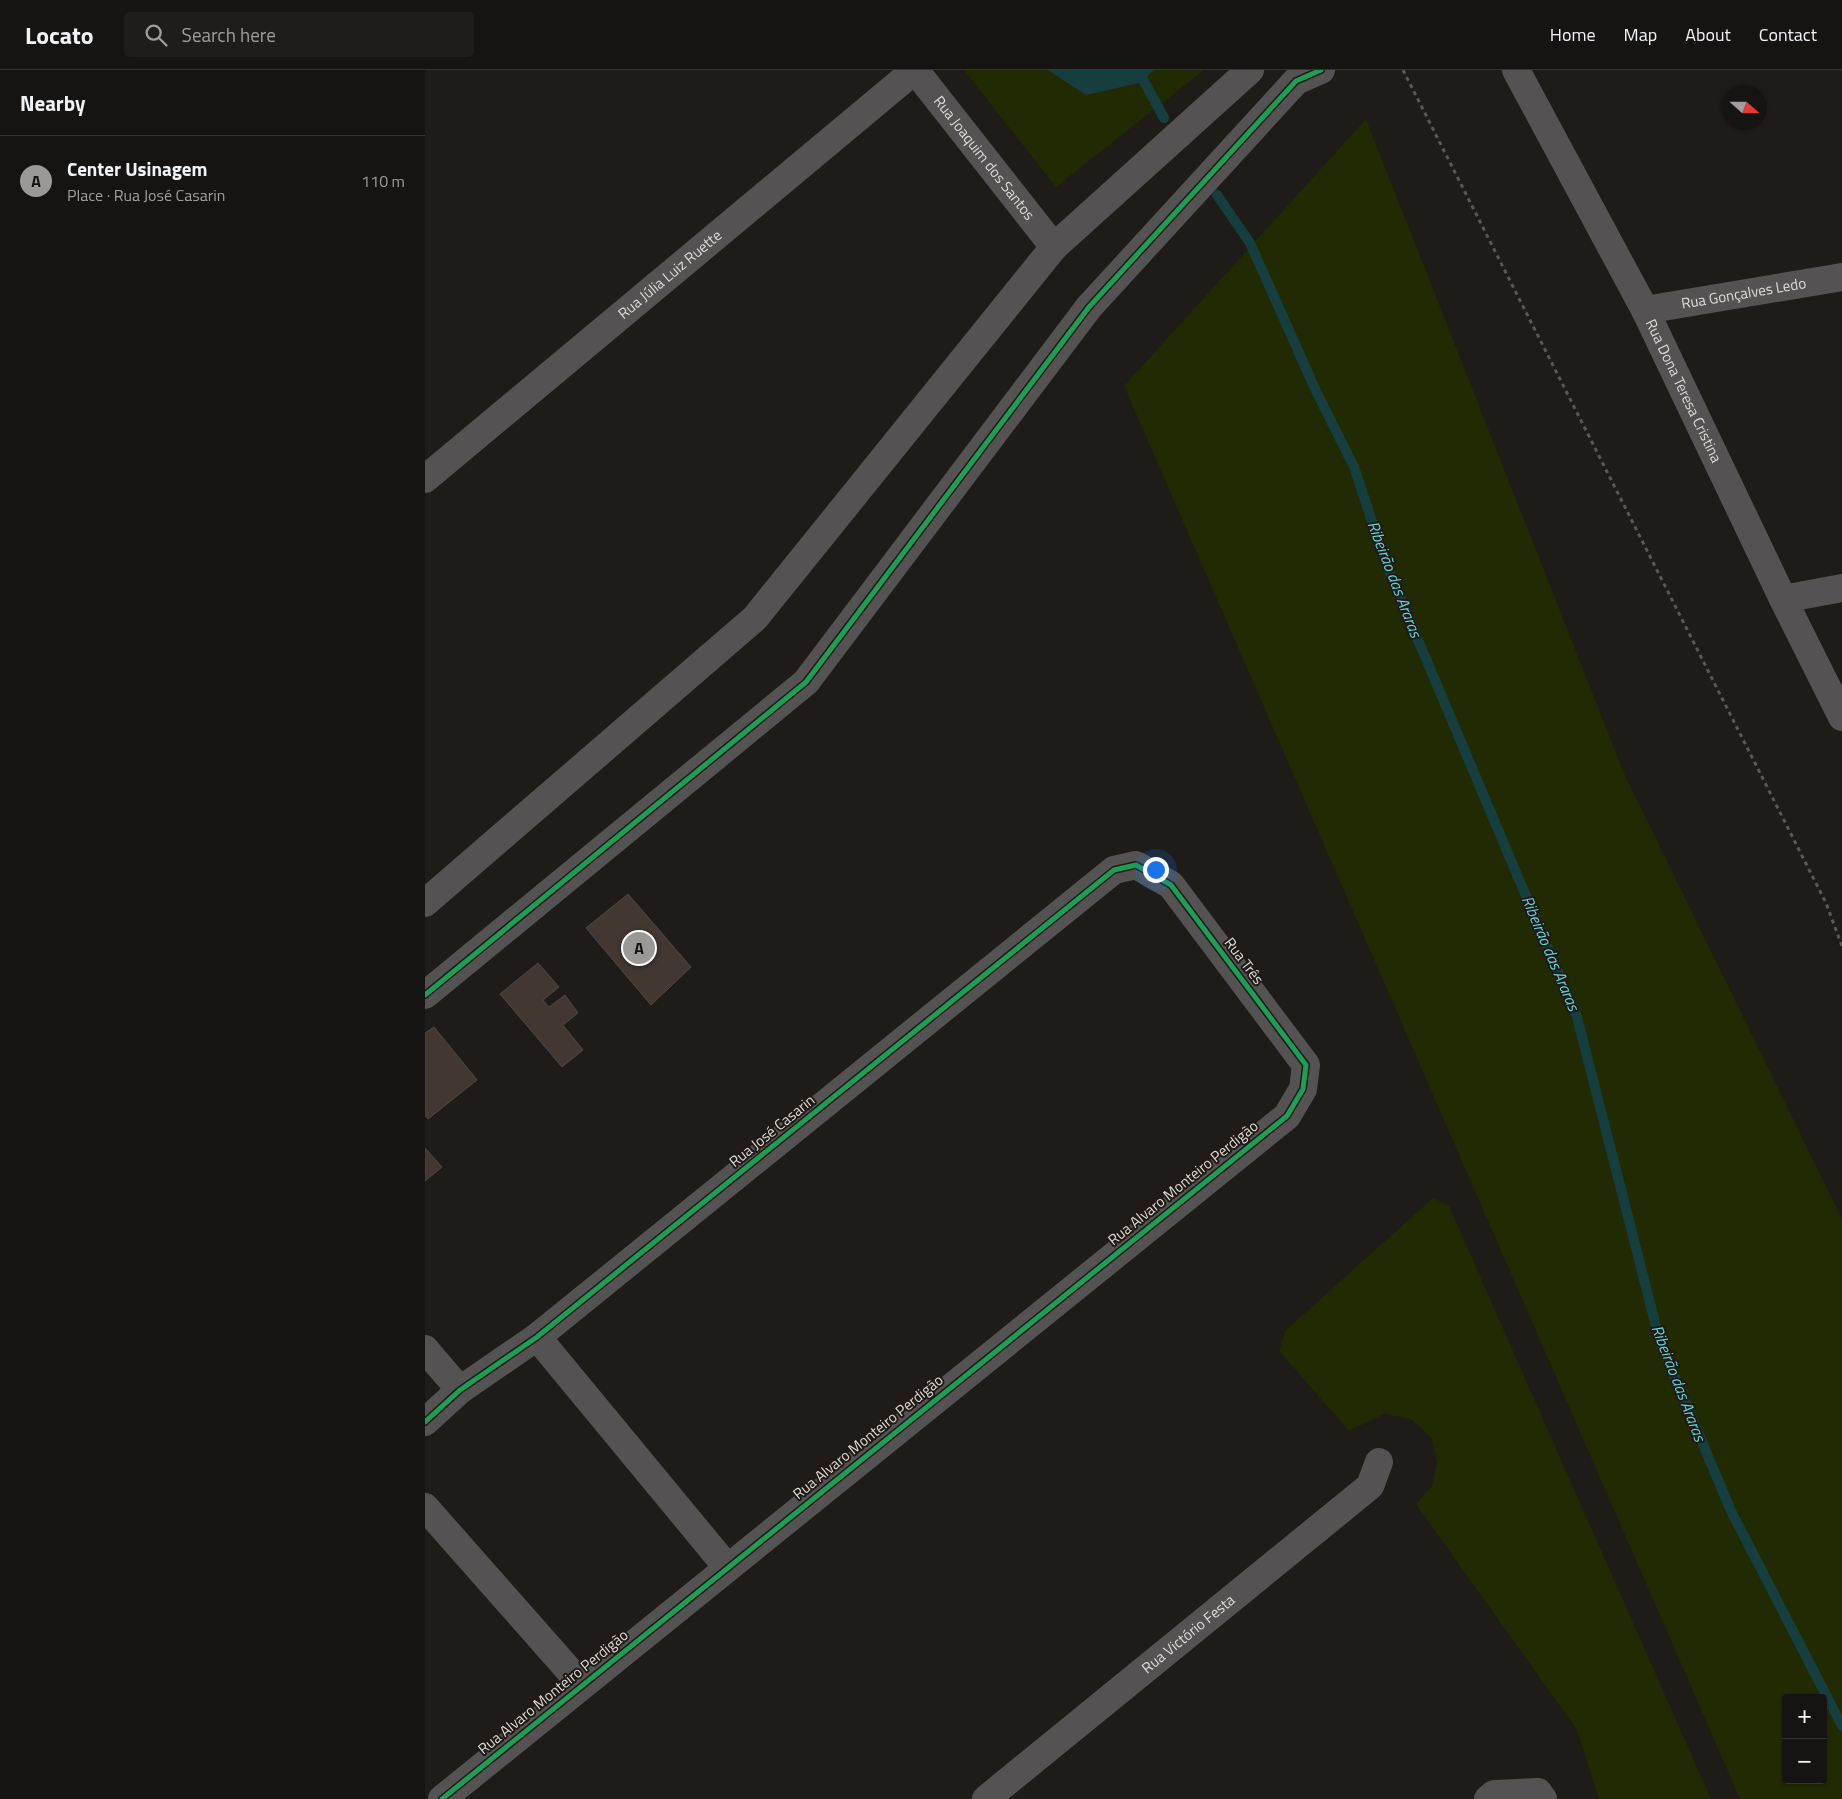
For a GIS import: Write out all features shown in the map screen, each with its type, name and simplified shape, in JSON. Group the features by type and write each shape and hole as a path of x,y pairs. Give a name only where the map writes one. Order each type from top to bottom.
{"street":[{"name":"Rua Joaquim dos Santos","path":"915,70 1054,247"},
{"name":"Rua Júlia Luiz Ruette","path":"425,480 915,70"},
{"path":"425,903 755,618 1054,247 1250,70"},
{"path":"425,995 807,682 1089,307 1296,81 1321,70"},
{"name":"Rua Dona Teresa Cristina","path":"1515,70 1645,310 1783,599 1842,717"},
{"name":"Rua Gonçalves Ledo","path":"1645,310 1842,277"},
{"path":"1783,599 1842,588"},
{"name":"Rua Três","path":"1136,865 1171,885 1306,1065 1303,1089"},
{"name":"Rua José Casarin","path":"425,1422 460,1390 537,1337 1114,870 1136,865"},
{"name":"Rua Alvaro Monteiro Perdigão","path":"442,1799 1287,1116 1303,1089"},
{"path":"537,1337 727,1567"},
{"path":"425,1349 460,1390"},
{"name":"Rua Victório Festa","path":"987,1799 1370,1486 1379,1462"},
{"path":"425,1507 582,1685"},
{"path":"1488,1799 1494,1794 1540,1796"}],"path":[{"path":"1403,70 1826,903 1842,946"}],"green space":[{"path":"964,70 1204,70 1056,187"},
{"path":"1366,119 1624,773 1842,1219 1842,1799 1740,1799 1124,386"},
{"path":"1433,1198 1449,1206 1711,1799 1599,1799 1577,1730 1416,1504 1432,1486 1437,1462 1432,1439 1411,1419 1384,1414 1349,1431 1279,1351 1285,1331"}],"water":[{"path":"1048,70 1154,70 1139,83 1086,95"}],"building":[{"path":"628,894 691,967 651,1005 586,928"},
{"path":"538,963 559,987 543,1000 549,1007 565,995 578,1013 563,1025 583,1050 562,1067 500,994"},
{"path":"434,1027 477,1080 428,1119 425,1115 425,1033"},
{"path":"425,1148 442,1167 425,1181"}],"waterway":[{"name":"Ribeirão das Araras","path":"1138,70 1164,118"},
{"name":"Ribeirão das Araras","path":"1217,195 1250,243 1316,391 1354,467 1386,564 1577,1017 1660,1342 1731,1511 1842,1726"}],"cycle path":[{"path":"425,995 806,682 1089,307 1296,81 1321,70"},
{"path":"425,1422 460,1390 537,1337 1114,870 1136,865 1171,885 1306,1065 1303,1089 1287,1116 442,1799"}],"place":[{"name":"Center Usinagem","path":"639,948"}]}
